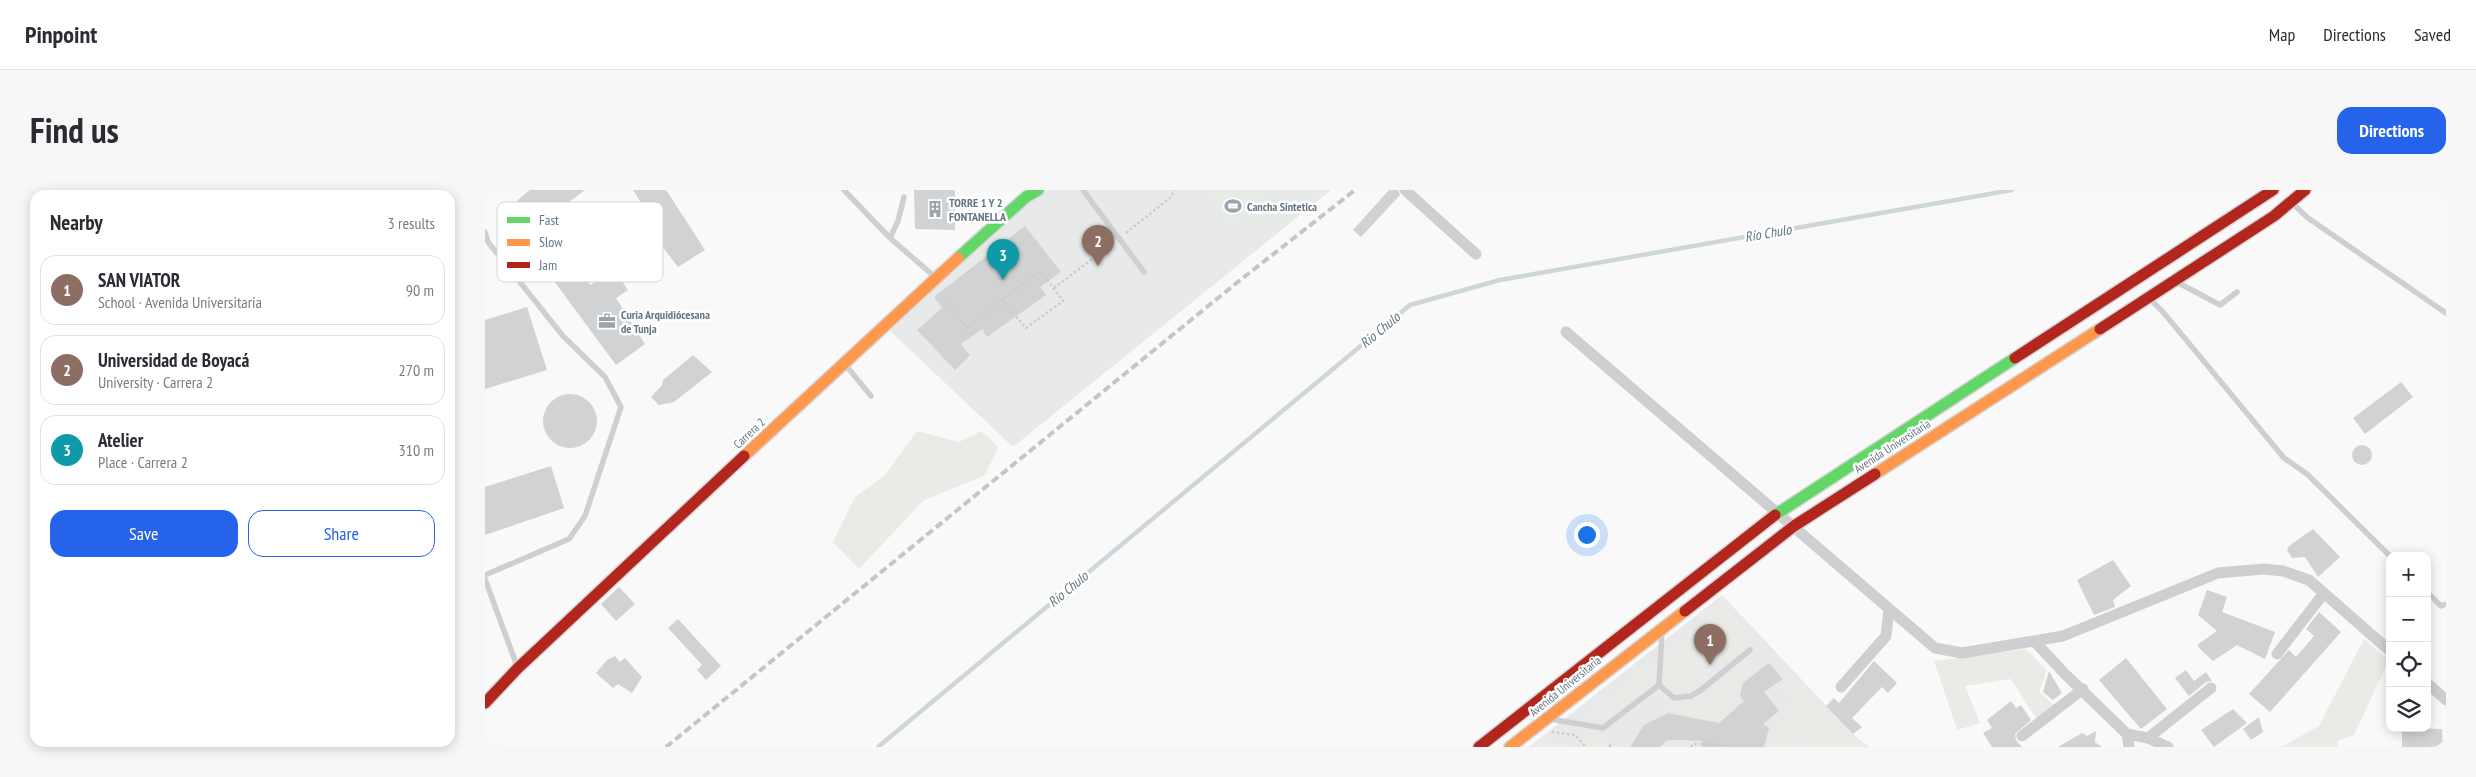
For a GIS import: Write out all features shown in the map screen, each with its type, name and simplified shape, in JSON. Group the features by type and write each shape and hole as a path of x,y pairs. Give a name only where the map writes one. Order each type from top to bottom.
{"main road":[{"name":"Carrera 2","path":"485,702 518,668 844,363 1026,197 1038,190"},
{"name":"Avenida Universitaria","path":"1479,747 1778,513 2273,190"},
{"name":"Avenida Universitaria","path":"1510,747 1794,526 2274,216 2305,190"}],"street":[{"path":"1405,190 1476,254"},
{"path":"1566,332 1935,648 1961,653 2037,643 2063,636 2218,573 2264,569 2283,571 2309,580 2386,647"},
{"path":"2277,654 2324,593"},
{"path":"1841,687 1886,636 1889,608"},
{"path":"2037,643 2065,674 2083,689 2127,734 2148,738 2168,747"},
{"path":"2431,687 2446,700"},
{"path":"2148,738 2211,688"},
{"path":"2022,736 2083,689"},
{"path":"2127,734 2128,747"}],"lane":[{"path":"1083,190 1144,272"},
{"path":"848,191 890,238 936,278"},
{"path":"890,238 898,221 904,197"},
{"path":"2291,202 2308,218 2446,312"},
{"path":"485,232 488,242 497,253"},
{"path":"2173,280 2220,305 2237,292"},
{"path":"518,668 485,577 569,539 585,516 621,407 605,377 563,336 520,282"},
{"path":"2147,297 2163,312 2284,458 2307,474 2386,552"},
{"path":"844,363 871,396"},
{"path":"2431,596 2441,606 2446,604"},
{"path":"1545,718 1603,728 1659,685 1662,627"},
{"path":"1659,685 1674,698 1691,696 1750,650"}],"path":[{"path":"1054,288 1170,198 1175,190"},
{"path":"1120,226 1126,233"},
{"path":"949,303 966,328 1002,300 1040,271 1063,300 1025,328 1002,300"},
{"path":"1575,735 1586,747"},
{"path":"1691,747 1693,744 1720,744 1721,747"}],"shaded area":[{"path":"1048,190 1331,190 1013,447 890,331 1029,201"},
{"name":"Cancha Sintetica","path":"1205,190 1269,190 1230,223"},
{"path":"917,431 959,442 981,431 998,448 985,475 923,501 859,569 833,542 855,497 884,476"},
{"path":"1722,595 1853,734 1869,747 1529,747"},
{"path":"1724,606 1749,635 1746,643 1690,687 1677,688 1667,679 1669,651"},
{"path":"2364,639 2386,657 2386,666 2354,735 2337,741 2339,747 2281,747 2319,726"},
{"path":"2026,649 2047,670 2039,692 2056,707 2036,718 2011,679 1965,686 1980,723 1957,730 1934,661"},
{"path":"1749,659 1761,668 1743,682 1740,690 1720,684"},
{"path":"1784,665 1833,718 1841,730 1797,737 1798,747 1768,747 1770,727 1781,725 1791,700"},
{"path":"1650,666 1653,667 1653,677 1597,721 1587,722 1587,714"},
{"path":"1717,686 1738,693 1736,705 1719,720 1666,712 1680,701 1694,703"},
{"path":"1844,730 1866,747 1844,747 1841,732"},
{"path":"1838,731 1842,747 1800,747 1799,739"},
{"path":"1588,734 1602,735 1607,740 1606,747 1587,747 1585,741 1589,737"},
{"path":"1545,741 1581,747 1532,747 1538,742"}],"building":[{"path":"530,190 585,190 569,202 515,202"},
{"path":"633,190 666,190 705,250 678,267 663,247 663,202 641,202"},
{"name":"TORRE 1 Y 2 FONTANELLA","path":"914,190 955,190 955,230 915,229"},
{"path":"1389,190 1398,190 1400,195 1361,237 1353,230"},
{"path":"1025,226 1061,272 1040,287 1046,295 987,337 982,329 961,344 970,355 955,370 917,330 942,308 934,297"},
{"name":"Curia Arquidiócesana de Tunja","path":"555,282 588,282 590,285 595,282 623,282 628,290 616,298 645,344 616,365"},
{"path":"527,307 547,370 485,389 485,320"},
{"path":"693,355 712,372 674,402 659,405 651,397 662,385 663,380"},
{"path":"2401,382 2413,397 2365,434 2353,418"},
{"path":"570,394 580,396 589,402 595,411 597,421 595,431 589,440 580,446 570,448 560,446 551,440 545,431 543,421 545,411 551,402 560,396"},
{"path":"2358,445 2366,445 2372,451 2372,459 2366,465 2358,465 2352,459 2352,451"},
{"path":"551,466 564,508 485,535 485,487"},
{"path":"2313,529 2340,557 2318,577 2305,557 2292,558 2287,550 2289,546"},
{"path":"2113,560 2131,586 2113,600 2115,607 2094,615 2077,580"},
{"path":"619,587 635,604 616,621 601,604"},
{"path":"2207,590 2227,597 2222,612 2275,632 2265,659 2237,645 2213,661 2197,645 2217,631 2198,615"},
{"path":"2319,612 2341,632 2270,712 2249,694 2289,650 2296,657 2314,636 2306,629"},
{"path":"678,619 721,666 706,680 697,670 702,665 668,628"},
{"path":"615,656 620,662 625,658 642,677 632,693 618,684 613,688 596,673 607,660"},
{"path":"2126,658 2167,709 2141,729 2099,680"},
{"path":"1874,661 1897,683 1888,693 1882,687 1852,718 1862,727 1853,734 1826,706 1834,698 1839,703"},
{"path":"1769,663 1783,679 1764,692 1779,711 1763,724 1769,728 1764,747 1702,747 1702,741 1667,740 1660,747 1630,747 1644,725 1668,713 1719,723 1744,701 1740,696 1743,683"},
{"path":"2186,670 2194,681 2206,672 2212,681 2206,682 2189,696 2175,678"},
{"path":"2049,671 2062,693 2053,700 2043,692"},
{"path":"2011,701 2016,708 2021,705 2031,720 2015,734 2016,740 2022,747 1992,747 1983,733 1992,728 1987,720"},
{"path":"2233,709 2247,723 2214,747 2201,730"},
{"path":"2259,717 2263,732 2251,740 2243,729"},
{"path":"2431,729 2442,729 2443,747 2402,747 2402,732 2431,732"},
{"path":"2096,731 2095,742 2102,747 2058,747 2082,733 2087,736"}],"waterway":[{"name":"Río Chulo","path":"878,747 1410,305 1500,280 2012,190"}],"railway":[{"path":"666,747 1234,285 1355,190"}],"traffic: fast":[{"path":"958,258 1026,197 1038,190"},
{"path":"1775,515 2015,358"}],"traffic: slow":[{"path":"744,456 958,258"},
{"path":"1875,474 2100,329"},
{"path":"1510,747 1685,611"}],"traffic: jam":[{"path":"2015,358 2273,190"},
{"path":"2100,329 2274,216 2305,190"},
{"path":"485,703 518,668 744,456"},
{"path":"1685,611 1794,526 1875,474"},
{"path":"1479,747 1775,515"}],"place":[{"name":"Cancha Sintetica","path":"1233,206"},
{"name":"TORRE 1 Y 2 FONTANELLA","path":"935,209"},
{"name":"Universidad de Boyacá","path":"1098,266"},
{"name":"Atelier","path":"1003,280"},
{"name":"Curia Arquidiócesana de Tunja","path":"607,321"},
{"name":"SAN VIATOR","path":"1710,665"}]}
